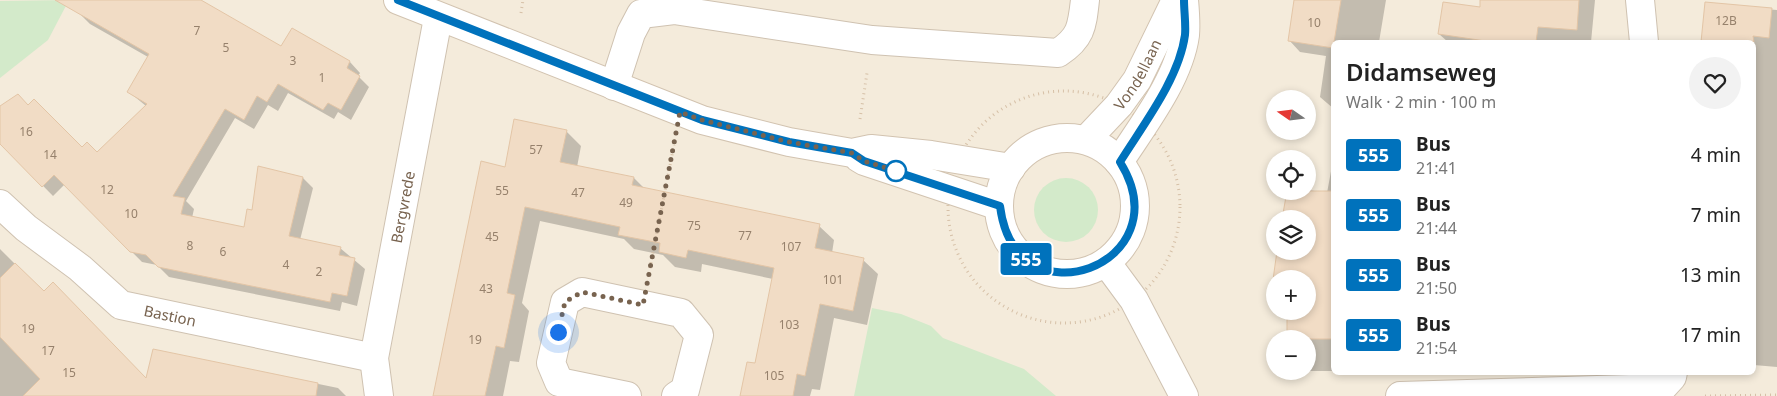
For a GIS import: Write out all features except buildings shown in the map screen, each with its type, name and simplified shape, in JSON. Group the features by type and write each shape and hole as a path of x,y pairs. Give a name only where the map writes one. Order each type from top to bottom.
{"street":[{"path":"398,0 438,18 702,120 789,142 855,140 871,149 931,155 1011,168"},
{"path":"614,86 630,33 641,14 674,10 872,40 1058,53 1070,45 1079,35 1085,0"},
{"name":"Vondellaan","path":"1086,140 1119,105 1137,80 1176,0"},
{"name":"Vondellaan","path":"1120,162 1145,124 1179,56 1185,35 1184,0"},
{"path":"1640,0 1644,40"},
{"name":"Bergvrede","path":"379,396 374,358 438,18"},
{"path":"1058,138 1086,140 1104,149 1120,162 1129,178 1134,196 1135,215 1130,233 1120,249 1106,262 1089,270 1071,274 1053,272 1036,266 1020,255 1009,241 1002,224 1000,192 1011,168 1020,156 1044,142 1058,138"},
{"path":"855,140 864,161 1000,206"},
{"name":"Bastion","path":"0,204 26,228 80,268 121,305 374,358"},
{"path":"1106,262 1134,300 1184,396"},
{"path":"627,396 560,382 551,363 565,302 582,292 681,313 698,335 686,390 676,396"},
{"path":"1400,396 1662,388 1672,375"}],"path":[{"path":"855,140 872,40"},
{"path":"1073,91 1098,96 1119,105 1145,124 1161,143 1173,166 1179,190 1180,214 1176,240 1166,262 1152,283 1134,300 1112,314 1087,322 1062,324 1036,320 1012,311 990,297 973,279 960,257 951,233 948,207 950,190 958,160 969,142 985,123 1004,108 1026,98 1049,92 1073,91"},
{"path":"643,305 680,112"},
{"path":"1705,396 1777,395"}],"shaded area":[{"path":"0,0 1777,0 1777,396 0,396"}],"green space":[{"path":"69,0 48,40 0,78 0,1"},
{"path":"1066,178 1084,184 1092,192 1098,210 1092,228 1084,236 1066,242 1048,236 1040,228 1034,210 1040,192 1048,184"},
{"path":"872,308 901,314 931,326 943,338 1024,369 1056,396 854,396"}],"bus line":[{"name":"555","path":"398,0 438,18 702,120 789,142 852,153 864,161 1000,206 1002,224 1009,241 1020,255 1036,266 1053,272 1071,274 1089,270 1106,262 1120,249 1130,233 1135,215 1134,196 1129,178 1120,162 1145,124 1179,56 1185,35 1184,0"}],"route":[{"path":"558,332 565,302 582,292 643,305 680,112 702,120 789,142 852,153 864,161 900,172 896,171"}]}
